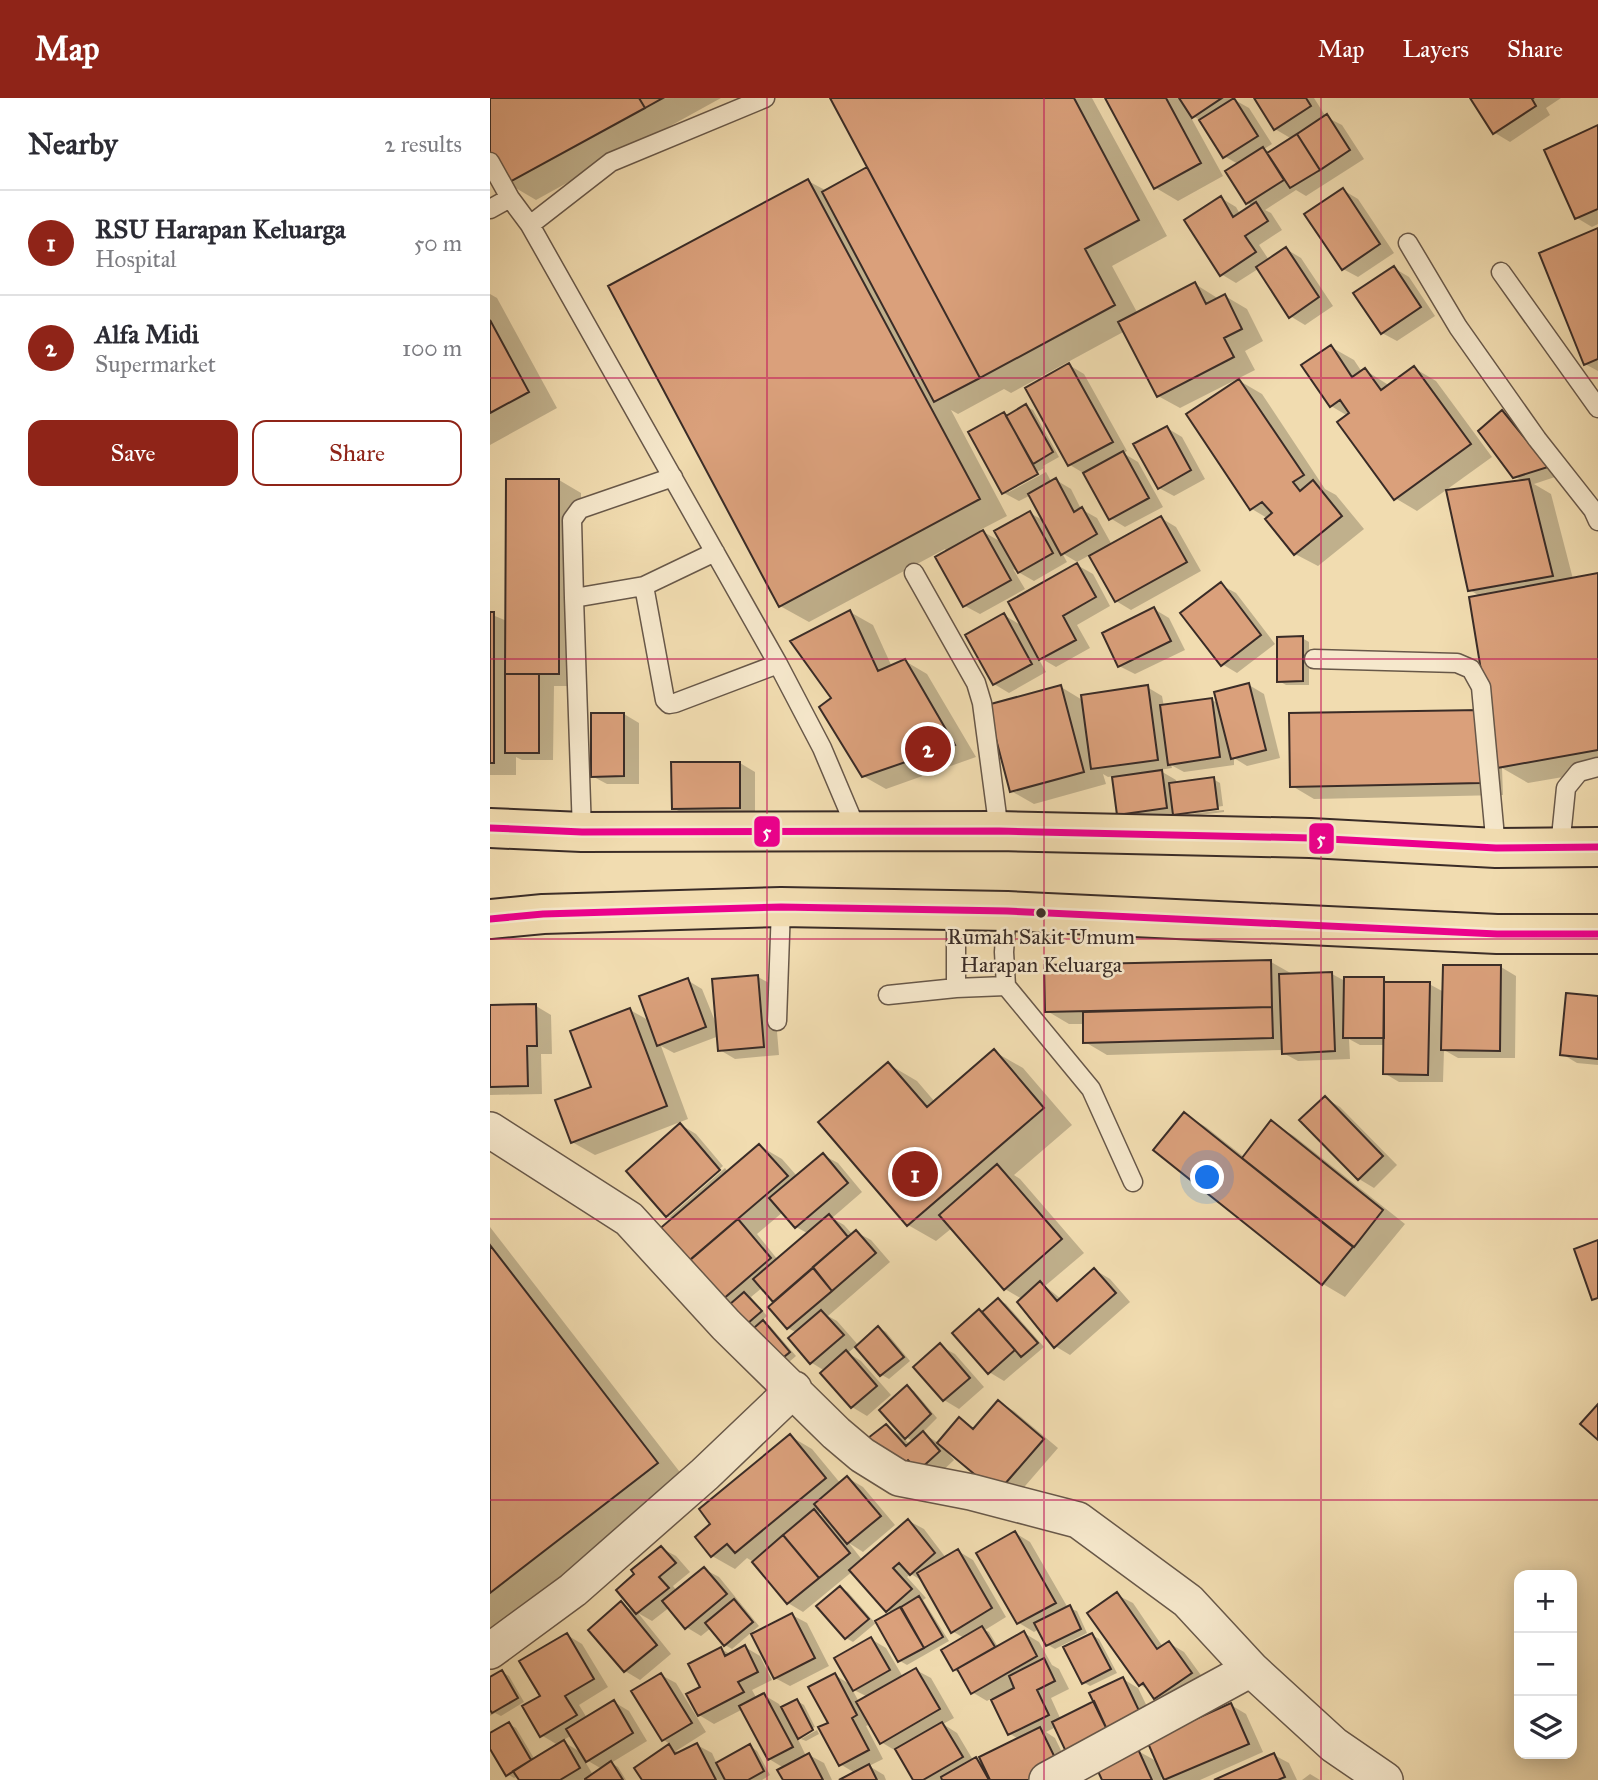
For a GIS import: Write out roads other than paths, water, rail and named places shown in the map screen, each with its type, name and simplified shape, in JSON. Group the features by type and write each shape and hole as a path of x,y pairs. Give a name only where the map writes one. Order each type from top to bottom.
{"highway":[{"path":"490,828 582,832 999,831 1310,838 1496,848 1598,847"},
{"path":"490,919 543,914 781,907 1007,911 1483,933 1598,934"}],"street":[{"path":"490,1130 629,1219 726,1325 862,1455 899,1478 971,1492 1078,1520 1188,1601 1251,1669 1334,1745 1385,1780"},
{"path":"490,1651 573,1590 705,1474 794,1390"},
{"path":"1064,1776 1251,1669"}],"lane":[{"path":"530,225 611,162 765,98"},
{"path":"490,162 510,198 530,225 778,664 822,748 858,833"},
{"path":"490,209 510,198"},
{"path":"1408,243 1458,327 1537,439 1593,510 1598,522"},
{"path":"1501,272 1598,408"},
{"path":"582,832 572,520 580,509 673,477"},
{"path":"574,598 644,586 715,552"},
{"path":"914,573 976,683 982,703 999,831"},
{"path":"644,586 665,700 669,704 778,664"},
{"path":"1314,659 1457,663 1471,669 1481,687 1496,848"},
{"path":"1560,847 1566,788 1579,772 1598,767"},
{"path":"777,1021 781,907"},
{"path":"1007,911 1004,952 1006,986 1091,1089 1133,1182"},
{"path":"956,912 956,988"},
{"path":"888,995 1006,986"}],"place":[{"name":"Alfa Midi","path":"928,749"},
{"name":"Rumah Sakit Umum Harapan Keluarga","path":"1041,913"},
{"name":"RSU Harapan Keluarga","path":"915,1174"}]}
